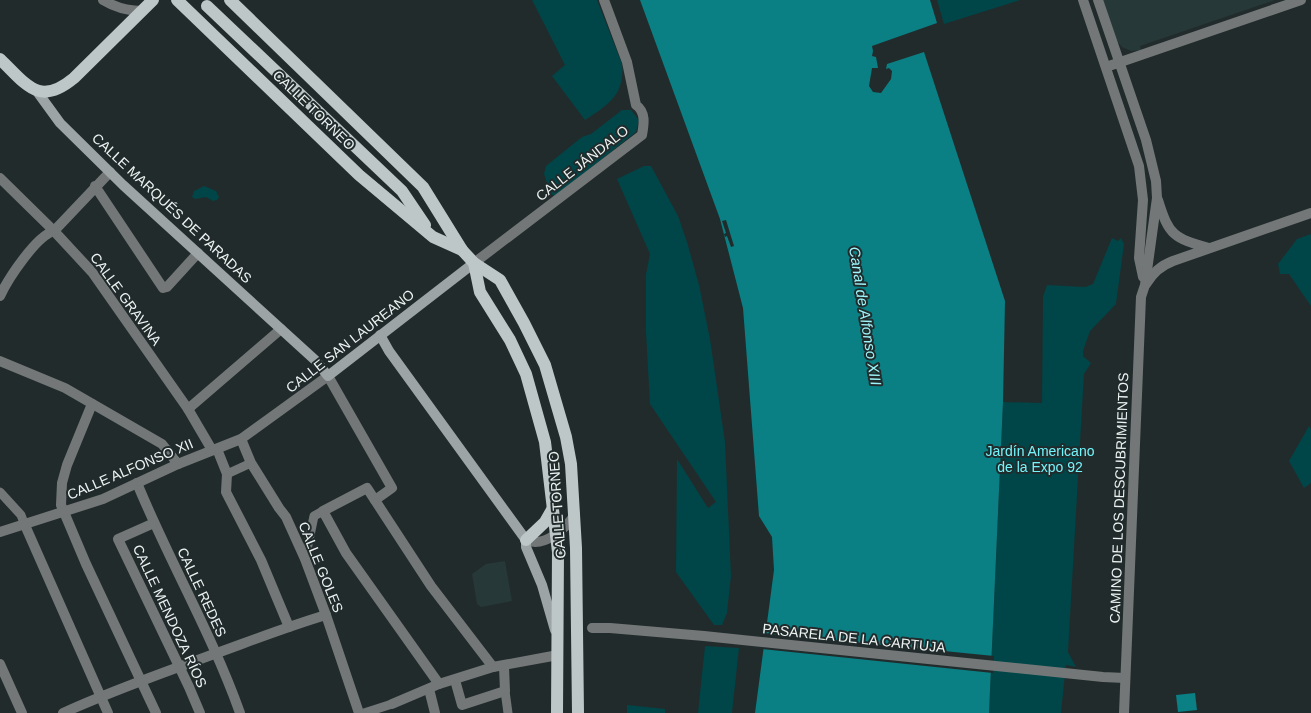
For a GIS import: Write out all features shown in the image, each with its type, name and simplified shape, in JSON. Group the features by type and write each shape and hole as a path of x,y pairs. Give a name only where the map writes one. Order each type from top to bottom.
{"main road":[{"path":"36,90 45,93 63,87 153,0"},
{"name":"CALLE TORNEO","path":"177,0 359,175 433,237 462,250"},
{"name":"CALLE TORNEO","path":"230,0 423,187 462,250 474,263 500,280 545,365 566,437 571,464 574,514 563,530 558,552 557,713"},
{"name":"CALLE TORNEO","path":"207,6 402,191 433,237"},
{"name":"CALLE MARQUÉS DE PARADAS","path":"0,59 22,81 36,90 60,123 110,172 315,360 328,376"},
{"name":"CALLE TORNEO","path":"402,191 438,211"},
{"name":"CALLE TORNEO","path":"474,263 480,292 510,340 526,374 544,442 553,508 563,530 578,628 578,713"},
{"name":"CALLE SAN LAUREANO","path":"328,376 474,263"},
{"name":"CALLE TORNEO","path":"380,336 389,351 530,537 526,547 542,585 558,642"},
{"path":"530,537 545,522 553,508"},
{"path":"558,552 568,536 563,530"}],"street":[{"path":"103,0 119,9 142,11"},
{"name":"CALLE JÁNDALO","path":"474,263 642,135 643,114 636,105 627,62 604,0"},
{"name":"CAMINO DE LOS DESCUBRIMIENTOS","path":"1083,0 1139,166 1143,200 1139,258 1145,285"},
{"name":"CAMINO DE LOS DESCUBRIMIENTOS","path":"1098,0 1152,162 1157,198 1145,285 1141,297 1124,713"},
{"path":"1106,67 1301,0"},
{"path":"0,296 7,281 25,256 48,232 54,231 110,172"},
{"name":"CALLE GRAVINA","path":"0,178 54,231 92,272 215,449 227,474 226,492 261,560 289,626"},
{"path":"95,186 163,288 167,287 198,253"},
{"path":"1157,198 1166,225 1174,235 1184,241 1209,248"},
{"path":"1145,285 1152,274 1161,266 1311,213"},
{"path":"188,409 281,329"},
{"path":"0,361 65,388 162,444 178,464"},
{"path":"328,376 392,488 375,500"},
{"name":"CALLE SAN LAUREANO","path":"241,439 328,376"},
{"path":"92,404 67,465 62,483 60,506 64,511 86,564 156,713"},
{"name":"CALLE ALFONSO XII","path":"0,532 102,499 178,464 241,439"},
{"name":"CALLE GOLES","path":"241,439 251,463 286,517 305,559 359,713"},
{"path":"227,474 251,463"},
{"name":"CALLE REDES","path":"137,483 216,654 240,713"},
{"path":"305,559 314,516 367,488 431,586 499,667 508,713"},
{"path":"0,492 21,515 108,713"},
{"path":"322,511 346,553 439,684"},
{"name":"CALLE MENDOZA RÍOS","path":"154,523 118,539 200,713"},
{"path":"530,537 563,530"},
{"path":"63,713 179,666 289,626 326,615"},
{"name":"PASARELA DE LA CARTUJA","path":"597,628 704,636 1125,678"},
{"path":"364,713 392,704 439,684 526,660 558,655"},
{"path":"0,664 2,675 22,713"},
{"path":"455,680 462,705 505,691"},
{"path":"429,689 435,713"}],"shaded area":[{"path":"1103,0 1275,0 1140,46 1141,50 1131,51 1122,47 1116,40"},
{"path":"505,561 512,601 481,607 477,604 472,574 486,564"}],"green space":[{"path":"532,0 597,0 622,64 622,75 621,84 613,98 608,104 585,120 552,76 565,65"},
{"path":"937,0 1020,0 944,24"},
{"path":"622,110 631,110 639,120 636,132 555,196 551,194 544,174 546,166 582,137 591,134"},
{"path":"644,166 651,166 678,216 699,285 710,339 725,442 731,576 727,613 722,625 714,625 676,572 677,459 708,508 716,502 650,404 646,333 646,274 650,254 617,179"},
{"path":"204,186 216,191 219,197 217,200 213,201 206,197 195,199 192,197 194,191"},
{"path":"1311,234 1311,306 1289,274 1280,274 1278,264 1297,239"},
{"name":"Jardín Americano de la Expo 92","path":"1112,238 1118,241 1121,238 1124,244 1116,304 1090,331 1083,351 1083,356 1091,363 1084,374 1068,652 1076,667 1066,665 1061,713 989,713 1003,402 1042,403 1043,297 1047,285 1085,287 1093,284"},
{"path":"1309,426 1311,429 1311,483 1304,488 1289,461"},
{"path":"705,646 739,648 732,713 698,713"},
{"path":"627,705 665,709 665,713 627,713"}],"water":[{"name":"Canal de Alfonso XIII","path":"640,0 930,0 937,23 872,46 872,56 876,57 878,68 872,68 869,86 873,92 881,93 891,79 892,71 889,68 886,69 887,64 924,52 1005,301 1003,402 989,713 755,713 774,570 772,537 759,516 743,308 720,219"},
{"path":"1195,693 1197,710 1178,712 1176,695"}],"pier":[{"path":"726,220 734,246 731,247 727,236 725,237 724,234 726,233 722,221"},
{"path":"763,633 994,656 993,673 761,649"}]}
